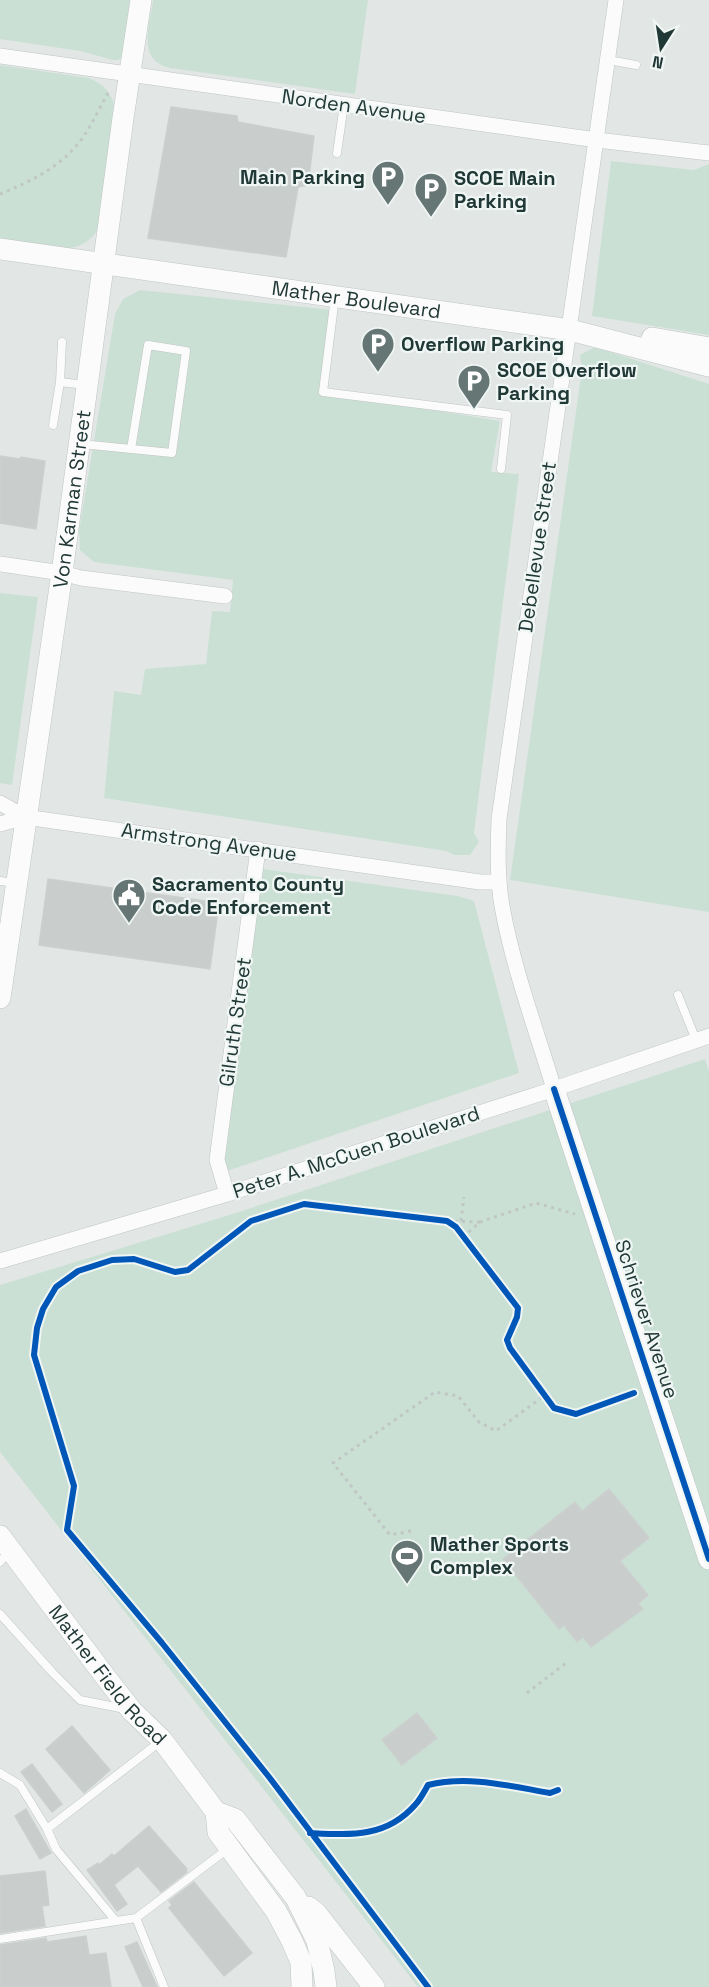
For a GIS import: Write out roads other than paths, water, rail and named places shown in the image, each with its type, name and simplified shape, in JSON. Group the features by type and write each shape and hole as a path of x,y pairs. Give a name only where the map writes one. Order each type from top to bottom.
{"street":[{"name":"Von Karman Street","path":"0,998 8,882 25,817 62,573 141,0"},
{"name":"Debellevue Street","path":"554,1089 509,937 499,882 499,819 616,0"},
{"name":"Norden Avenue","path":"0,56 597,140 709,153"},
{"name":"Mather Boulevard","path":"0,249 570,330 709,366"},
{"path":"570,330 645,337 709,348"},
{"path":"0,564 81,578 225,596"},
{"name":"Armstrong Avenue","path":"0,803 25,817 480,882 499,882"},
{"name":"Armstrong Avenue","path":"0,824 25,817"},
{"name":"Gilruth Street","path":"227,1194 217,1160 258,849"},
{"name":"Peter A. McCuen Boulevard","path":"0,1261 227,1194 554,1089 703,1038"},
{"name":"Schriever Avenue","path":"554,1089 709,1559"},
{"name":"Mather Field Road","path":"3,1549 132,1711 162,1740 216,1812 218,1832 276,1911 301,1962 302,1987"},
{"name":"Mather Field Road","path":"216,1812 235,1819 296,1898 317,1941 326,1987"},
{"path":"296,1898 316,1913 374,1987"}],"lane":[{"path":"608,60 636,65"},
{"path":"337,153 344,104"},
{"path":"335,296 323,392 507,415 501,469"},
{"path":"53,425 60,382 62,342"},
{"path":"80,444 131,449 172,453 186,351 148,345 131,449"},
{"path":"60,382 87,385"},
{"path":"678,995 703,1038"},
{"path":"0,1614 80,1700 132,1711"},
{"path":"47,1829 162,1740"},
{"path":"0,1773 20,1785 47,1829 56,1850 116,1921"},
{"path":"0,1939 136,1918 229,1848"},
{"path":"136,1918 164,1987"}],"place":[{"name":"Main Parking","path":"388,206"},
{"name":"SCOE Main Parking","path":"431,218"},
{"name":"Overflow Parking","path":"378,373"},
{"name":"SCOE Overflow Parking","path":"474,410"},
{"name":"Sacramento County Code Enforcement","path":"129,924"},
{"name":"Mather Sports Complex","path":"407,1585"}]}
